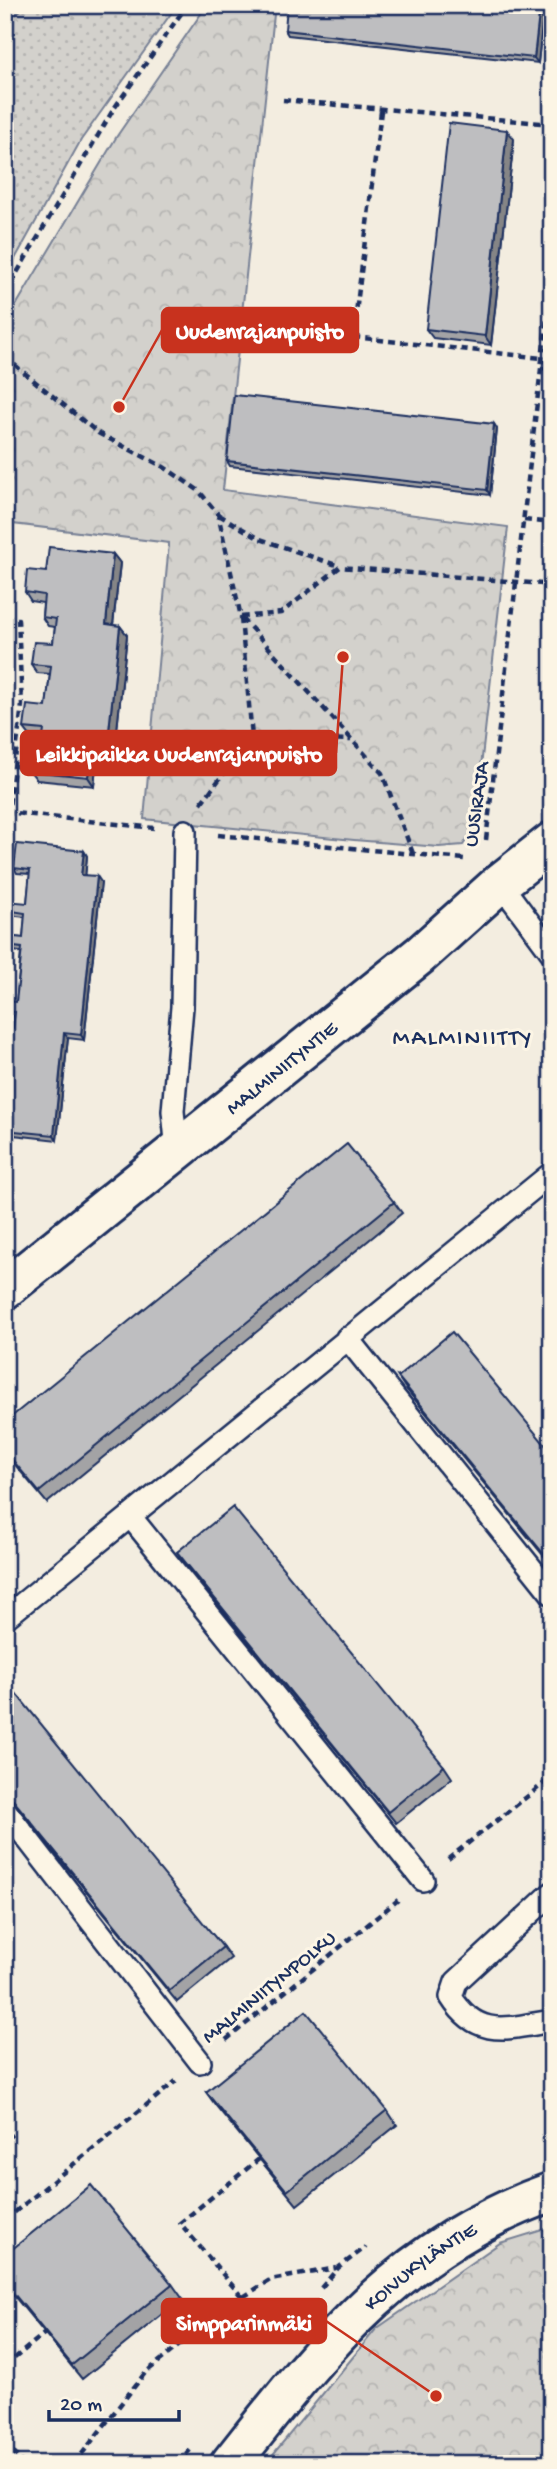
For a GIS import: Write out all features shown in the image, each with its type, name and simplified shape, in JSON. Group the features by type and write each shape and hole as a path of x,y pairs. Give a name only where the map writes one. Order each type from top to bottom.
{"street":[{"name":"MALMINIITYNTIE","path":"5,1289 420,955 500,883 552,842"},
{"name":"KOIVUKYLÄNTIE","path":"230,2464 315,2358 358,2311 388,2285 451,2240 552,2192"}],"lane":[{"path":"177,1151 173,1111 182,1007 185,831"},
{"path":"500,883 552,953"},
{"path":"5,1618 552,1173"},
{"path":"347,1338 552,1594"},
{"path":"130,1516 423,1880"},
{"path":"5,1810 200,2062"},
{"path":"552,1893 456,1982 451,1997 460,2011 482,2028 507,2029 552,2021"}],"path":[{"path":"5,293 113,110 187,5"},
{"path":"283,100 381,111 552,124"},
{"path":"381,111 353,337 542,358"},
{"name":"UUSIRAJA","path":"485,849 552,274"},
{"path":"5,356 98,433 164,467 198,490 218,514 260,539 340,567 542,584"},
{"path":"541,368 552,369"},
{"path":"185,831 209,791 252,737 241,617 218,514"},
{"path":"524,520 552,523"},
{"path":"241,617 281,613 340,567"},
{"path":"241,617 382,773 414,856"},
{"path":"5,618 18,620 22,705 5,839"},
{"path":"252,737 352,741"},
{"name":"UUSIRAJA","path":"7,812 469,860"},
{"name":"MALMINIITYNPOLKU","path":"5,2220 552,1777"},
{"path":"242,2297 180,2223 259,2159"},
{"path":"74,2464 145,2372 242,2297 270,2280 338,2268"},
{"path":"5,2366 45,2333"},
{"path":"5,2442 23,2464"}],"green space":[{"path":"27,5 177,5 81,140 5,277 5,23"},
{"path":"207,5 275,5 223,490 508,527 474,829 463,845 439,847 144,819 169,543 5,523 5,324 117,136"},
{"path":"552,2227 552,2464 265,2464 376,2329 500,2243"}],"building":[{"path":"287,5 540,5 534,58 285,30"},
{"path":"449,123 507,130 485,336 426,329"},
{"path":"234,395 494,424 487,490 227,461"},
{"path":"49,547 113,554 106,624 120,626 106,759 90,758 88,777 30,771 32,751 41,752 44,730 24,728 27,705 46,707 51,666 31,664 34,642 53,643 56,619 42,617 44,595 25,592 27,570 46,572"},
{"path":"17,844 84,851 81,875 97,876 81,1035 64,1033 54,1135 5,1130 5,1027 13,1028 15,1012 5,1011 5,1001 16,1002 22,948 5,946 5,936 23,938 25,913 6,910 7,901 27,903 30,870 14,868"},
{"path":"347,1144 394,1202 39,1492 5,1451 5,1422"},
{"path":"452,1332 552,1453 552,1564 398,1377"},
{"path":"233,1507 444,1766 388,1812 177,1552"},
{"path":"10,1686 223,1947 169,1991 5,1790 5,1690"},
{"path":"306,2011 387,2110 287,2191 206,2092"},
{"path":"91,2185 172,2284 72,2365 5,2283 5,2255"}],"place":[{"name":"Uudenrajanpuisto","path":"119,407"},
{"name":"Leikkipaikka Uudenrajanpuisto","path":"343,657"},
{"name":"Simpparinmäki","path":"436,2396"}],"district":[{"name":"MALMINIITTY","path":"463,1036"}]}
